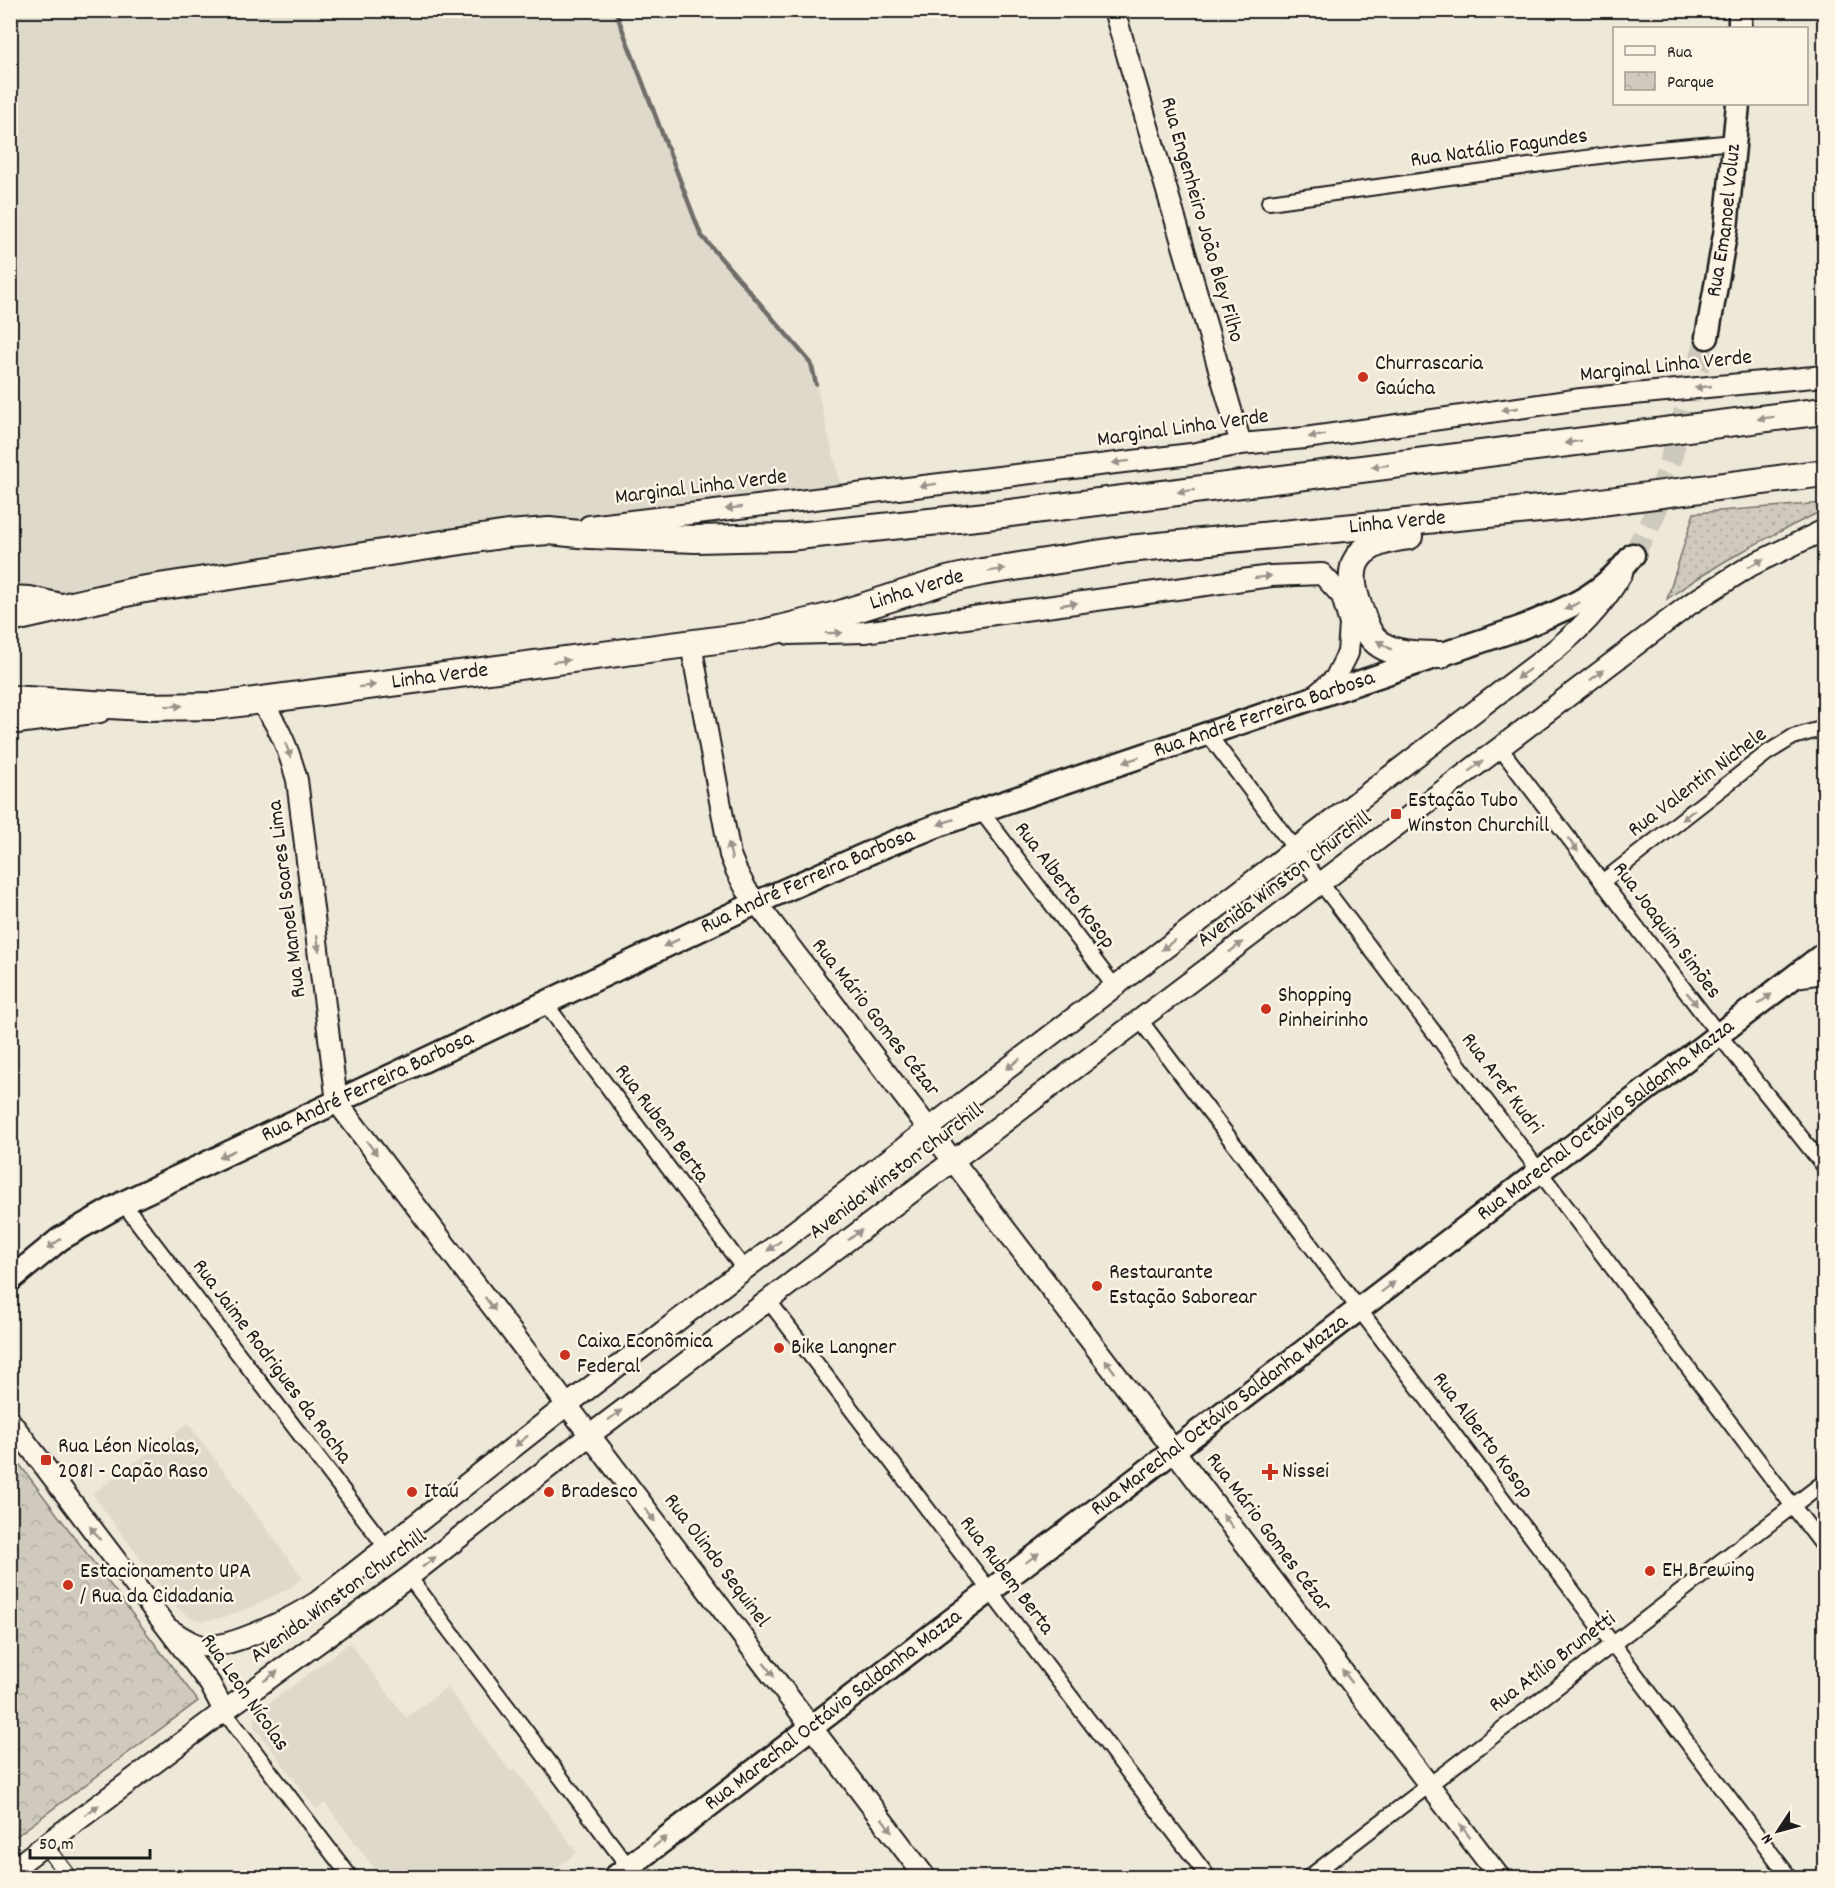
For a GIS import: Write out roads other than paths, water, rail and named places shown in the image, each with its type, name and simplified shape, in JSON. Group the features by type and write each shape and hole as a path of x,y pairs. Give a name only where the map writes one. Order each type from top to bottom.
{"highway":[{"path":"10,619 139,590 496,536 549,531 696,539 788,537 986,516 1818,410"},
{"name":"Linha Verde","path":"10,699 143,707 216,706 755,635 837,615 947,580 993,570 1128,549 1570,506 1824,473"},
{"path":"1756,483 1824,490"},
{"path":"1440,655 1399,653 1380,645 1368,633 1353,592 1352,568 1362,553 1372,545 1388,539 1546,518 1570,506"}],"main road":[{"path":"1740,10 1740,27"},
{"name":"Rua Emanoel Voluz","path":"1707,337 1726,229 1738,105"},
{"name":"Rua André Ferreira Barbosa","path":"10,1280 60,1239 123,1203 756,903 887,845 981,810 1520,628 1575,606 1604,587 1633,555"},
{"name":"Rua Marechal Octávio Saldanha Mazza","path":"627,1874 990,1590 1824,954"}],"street":[{"name":"Rua Engenheiro João Bley Filho","path":"1114,10 1241,444"},
{"name":"Rua Natálio Fagundes","path":"1269,202 1636,152 1735,142"},
{"name":"Marginal Linha Verde","path":"549,531 1191,454 1241,444 1305,438 1581,399 1824,376"},
{"name":"Avenida Winston Churchill","path":"10,1871 224,1710 409,1577 590,1435 1690,604 1750,566 1824,530"},
{"name":"Avenida Winston Churchill","path":"169,1629 196,1644 211,1646 274,1626 317,1602 567,1405 1573,636 1608,597 1633,555"},
{"path":"755,635 864,632 1271,576 1322,574 1342,596 1350,624 1348,653 1335,679 1312,698"},
{"path":"10,596 30,597 67,605"},
{"name":"Rua Mário Gomes Cézar","path":"692,644 730,855 736,870 756,903 930,1128 1500,1878"},
{"name":"Rua Manoel Soares Lima","path":"259,700 282,736 297,780 336,1102"},
{"path":"10,724 143,707"},
{"name":"Rua Valentin Nichele","path":"1602,882 1767,753 1793,737 1824,728"},
{"name":"Rua Aref Kudri","path":"1208,734 1824,1547"},
{"name":"Rua Joaquim Simões","path":"1500,748 1719,1035 1824,1166"},
{"name":"Rua Alberto Kosop","path":"981,810 1114,986"},
{"path":"1794,977 1824,973"},
{"name":"Rua Rubem Berta","path":"544,1003 744,1269"},
{"name":"Rua Alberto Kosop","path":"1140,1020 1790,1878"},
{"name":"Rua Olindo Sequinel","path":"336,1102 926,1878"},
{"name":"Rua Jaime Rodrigues da Rocha","path":"123,1203 386,1547"},
{"name":"Rua Rubem Berta","path":"768,1300 1209,1878"},
{"name":"Rua Leon Nícolas","path":"10,1421 169,1629 210,1684 224,1710 351,1878"},
{"name":"Rua Atílio Brunetti","path":"1308,1878 1824,1482"},
{"path":"409,1577 627,1874"},
{"path":"45,1845 70,1878"}],"waterway":[{"path":"615,10 701,235 811,363 816,384"}],"tunnel":[{"path":"1633,555 1653,518 1707,337"}],"place":[{"name":"Churrascaria Gaúcha","path":"1363,377"},
{"name":"Estação Tubo Winston Churchill","path":"1396,814"},
{"name":"Shopping Pinheirinho","path":"1266,1009"},
{"name":"Restaurante Estação Saborear","path":"1097,1286"},
{"name":"Bike Langner","path":"779,1348"},
{"name":"Caixa Econômica Federal","path":"565,1355"},
{"name":"Rua Léon Nicolas, 2081 - Capão Raso","path":"46,1460"},
{"name":"Nissei","path":"1270,1472"},
{"name":"Itaú","path":"412,1492"},
{"name":"Bradesco","path":"549,1492"},
{"name":"EH Brewing","path":"1650,1571"},
{"name":"Estacionamento UPA / Rua da Cidadania","path":"68,1585"}]}
